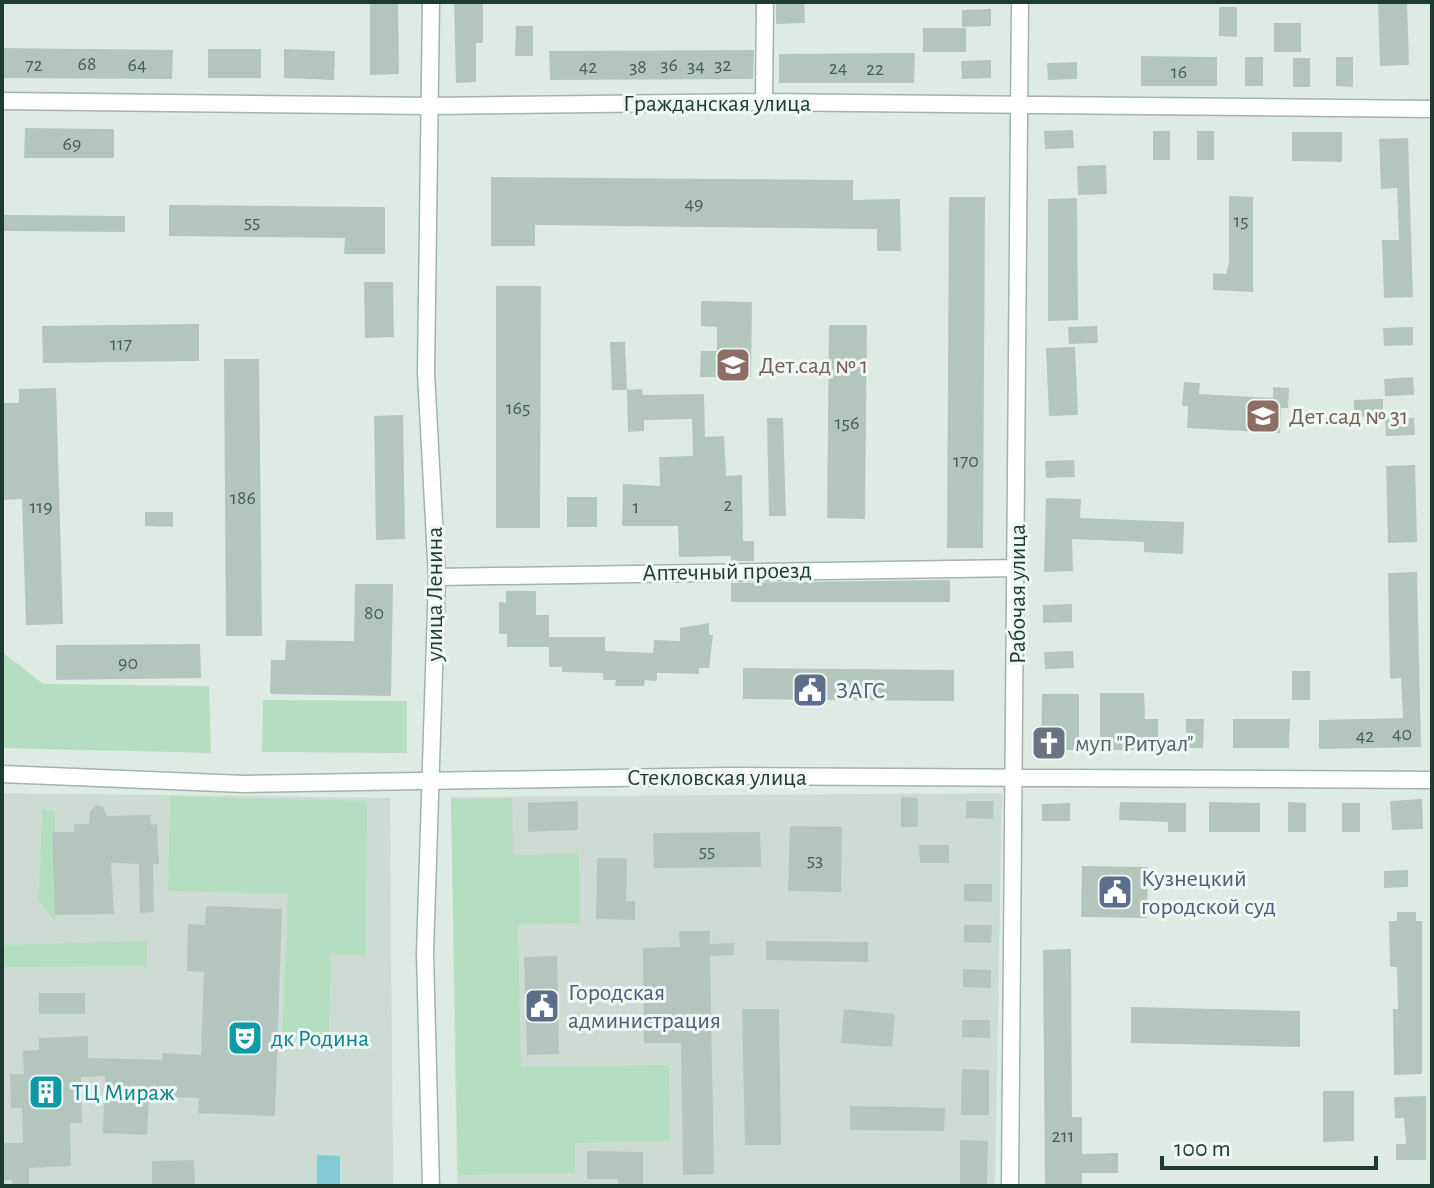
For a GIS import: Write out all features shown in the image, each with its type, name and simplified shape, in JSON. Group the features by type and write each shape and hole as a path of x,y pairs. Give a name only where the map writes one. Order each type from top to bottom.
{"street":[{"name":"улица Ленина","path":"431,2 432,106 426,342 437,577 425,953 431,1186"},
{"path":"764,102 765,2"},
{"name":"Рабочая улица","path":"1010,1186 1016,779 1020,2"},
{"name":"Гражданская улица","path":"2,101 432,106 764,102 1432,109"},
{"name":"Аптечный проезд","path":"437,577 1017,568"},
{"name":"Стекловская улица","path":"2,774 244,784 730,776 1432,780"}],"shaded area":[{"path":"2,793 390,798 393,1186 2,1186"},
{"path":"1002,793 995,1186 457,1186 451,797"}],"green space":[{"path":"2,652 43,684 209,686 211,753 2,748"},
{"path":"263,700 407,701 407,753 262,752"},
{"path":"170,796 367,801 366,955 330,955 329,1042 282,1038 288,894 168,891"},
{"path":"512,798 513,855 579,854 580,923 518,925 521,1067 669,1065 670,1141 575,1143 575,1173 458,1175 451,799"},
{"path":"42,809 55,811 55,921 39,901"},
{"path":"147,941 147,966 2,967 2,945"}],"water":[{"path":"317,1155 340,1156 340,1186 317,1186"}],"building":[{"path":"370,2 398,2 399,74 370,75"},
{"path":"454,2 483,2 483,43 476,43 476,82 456,83"},
{"path":"804,2 805,23 776,24 776,3"},
{"path":"1378,2 1407,2 1409,65 1380,66"},
{"path":"1219,7 1237,7 1237,37 1219,36"},
{"path":"991,9 991,26 962,27 962,10"},
{"path":"1274,23 1301,23 1301,52 1274,52"},
{"path":"516,26 533,26 533,56 515,56"},
{"path":"923,28 966,28 966,52 923,52"},
{"path":"2,48 173,50 172,79 2,78"},
{"path":"208,49 261,49 261,78 208,78"},
{"path":"284,49 335,51 334,80 284,78"},
{"path":"754,50 753,79 550,80 549,51"},
{"path":"915,53 914,83 779,83 779,54"},
{"path":"1141,56 1217,57 1217,86 1141,86"},
{"path":"1245,57 1263,57 1263,86 1245,86"},
{"path":"1336,57 1353,57 1353,87 1336,86"},
{"path":"1293,58 1310,58 1310,87 1293,87"},
{"path":"991,60 991,78 962,79 961,61"},
{"path":"1077,62 1077,79 1048,80 1047,63"},
{"path":"25,128 114,129 114,158 24,158"},
{"path":"1073,130 1074,148 1045,149 1044,131"},
{"path":"1153,131 1170,131 1170,160 1153,160"},
{"path":"1197,131 1214,131 1214,160 1197,160"},
{"path":"1292,132 1342,132 1342,162 1292,161"},
{"path":"1408,138 1413,297 1384,298 1382,240 1399,240 1397,188 1381,189 1379,139"},
{"path":"1106,165 1107,194 1078,195 1077,166"},
{"path":"491,177 853,180 853,200 900,199 901,251 877,251 877,229 535,225 535,246 491,246"},
{"path":"1229,196 1253,197 1253,292 1213,290 1213,273 1226,274 1229,262"},
{"path":"949,197 985,197 983,548 947,548"},
{"path":"1077,198 1078,320 1048,321 1048,199"},
{"path":"169,205 385,207 385,254 344,254 345,238 169,236"},
{"path":"2,215 125,216 125,232 2,231"},
{"path":"364,282 393,282 394,337 365,338"},
{"path":"496,286 541,286 540,528 496,528"},
{"path":"701,301 752,302 751,377 700,377 701,351 717,351 717,327 701,326"},
{"path":"199,324 199,361 43,363 42,326"},
{"path":"829,325 867,325 865,519 827,518"},
{"path":"1097,326 1098,343 1069,344 1068,327"},
{"path":"1413,327 1413,345 1384,346 1383,328"},
{"path":"610,342 625,342 627,390 612,390"},
{"path":"1075,347 1078,415 1049,416 1046,348"},
{"path":"224,359 259,359 262,636 226,636"},
{"path":"1413,377 1414,395 1385,396 1384,379"},
{"path":"1184,382 1200,383 1199,394 1273,398 1273,387 1289,388 1288,408 1281,408 1280,433 1187,428 1188,406 1182,406"},
{"path":"56,388 63,624 26,625 22,499 2,500 2,403 19,403 19,389"},
{"path":"642,389 643,395 704,394 705,437 724,436 726,476 742,475 743,541 754,541 754,561 731,561 731,556 679,557 678,526 622,526 623,484 660,486 659,457 693,456 692,419 644,420 644,431 628,432 627,390"},
{"path":"1383,399 1383,416 1354,417 1354,400"},
{"path":"403,415 405,539 376,540 374,416"},
{"path":"767,418 783,418 786,516 769,516"},
{"path":"1414,418 1415,435 1386,436 1385,419"},
{"path":"1074,460 1075,477 1046,478 1045,461"},
{"path":"1415,465 1417,542 1388,543 1386,466"},
{"path":"567,497 597,497 597,527 567,527"},
{"path":"1046,498 1081,499 1080,518 1184,522 1183,554 1144,552 1144,542 1072,539 1073,571 1044,572"},
{"path":"145,512 173,512 173,527 145,526"},
{"path":"1417,572 1421,747 1319,749 1319,720 1403,718 1401,678 1390,679 1388,573"},
{"path":"950,580 950,602 731,602 731,583"},
{"path":"355,584 393,584 391,696 270,694 271,660 285,660 286,640 354,641"},
{"path":"506,591 536,591 536,615 549,615 549,637 605,637 605,651 653,653 654,640 680,641 680,628 709,623 709,635 713,635 709,668 699,668 699,674 657,673 657,681 645,680 644,686 615,686 616,680 603,680 603,673 562,672 562,667 549,667 549,647 507,647 507,634 499,634 499,602 506,603"},
{"path":"1072,604 1072,622 1043,623 1043,605"},
{"path":"200,644 201,678 56,680 56,645"},
{"path":"1073,651 1074,668 1045,669 1044,652"},
{"path":"743,668 954,670 954,701 743,699"},
{"path":"1292,671 1310,671 1310,700 1292,700"},
{"path":"1100,693 1144,693 1145,719 1158,719 1158,750 1100,750"},
{"path":"1042,694 1079,694 1079,750 1041,750"},
{"path":"1186,719 1204,719 1203,748 1186,748"},
{"path":"1233,719 1290,719 1289,748 1233,748"},
{"path":"901,797 918,798 918,827 901,827"},
{"path":"1422,799 1423,829 1392,830 1390,801"},
{"path":"578,801 578,830 528,832 528,803"},
{"path":"966,801 994,801 993,819 966,818"},
{"path":"1120,802 1186,803 1186,832 1168,832 1168,822 1119,820"},
{"path":"1209,802 1260,803 1260,832 1209,832"},
{"path":"1288,802 1306,803 1306,832 1288,832"},
{"path":"1070,803 1070,821 1042,821 1042,804"},
{"path":"1342,803 1360,803 1360,832 1342,832"},
{"path":"97,805 103,807 107,816 150,815 151,825 157,824 159,864 153,864 154,912 140,913 139,864 111,863 114,914 55,915 52,832 74,832 74,824 89,824 90,811"},
{"path":"790,826 842,827 841,892 788,891"},
{"path":"760,832 761,867 654,868 653,833"},
{"path":"919,845 949,845 949,863 920,863"},
{"path":"597,858 627,858 626,901 635,901 635,920 596,919"},
{"name":"Кузнецкий городской суд","path":"1082,866 1148,867 1147,918 1081,917"},
{"path":"1408,870 1408,887 1384,888 1384,871"},
{"path":"964,884 992,884 992,902 964,901"},
{"path":"206,906 282,909 275,1116 198,1113 199,1098 149,1096 147,1135 103,1133 105,1076 81,1077 82,1123 70,1123 71,1166 29,1168 29,1186 13,1186 12,1180 2,1180 2,1143 23,1143 22,1108 11,1108 10,1074 24,1074 23,1051 39,1050 39,1038 88,1036 88,1058 162,1060 162,1053 201,1055 204,972 187,971 188,924 205,925"},
{"path":"1397,912 1416,912 1416,921 1422,921 1422,1074 1394,1075 1393,1009 1398,1009 1397,967 1390,967 1389,921 1397,921"},
{"path":"964,925 992,925 991,943 964,942"},
{"path":"679,931 710,931 710,944 734,943 734,955 710,956 714,1174 683,1175 681,1043 644,1043 643,948 680,947"},
{"path":"766,941 868,942 868,962 766,960"},
{"path":"1071,949 1072,1117 1082,1117 1082,1154 1118,1153 1118,1173 1082,1173 1082,1186 1045,1186 1043,950"},
{"name":"Городская администрация","path":"557,956 559,1054 527,1055 524,957"},
{"path":"963,969 991,970 991,988 963,987"},
{"path":"39,993 85,993 85,1014 39,1014"},
{"path":"1131,1007 1300,1011 1300,1047 1131,1043"},
{"path":"742,1009 779,1009 781,1145 745,1145"},
{"path":"844,1009 895,1014 892,1047 841,1043"},
{"path":"962,1020 990,1020 990,1038 962,1037"},
{"path":"962,1069 989,1070 989,1115 961,1115"},
{"path":"1323,1091 1354,1091 1354,1141 1323,1142"},
{"path":"1426,1096 1426,1160 1396,1160 1396,1144 1406,1144 1404,1118 1395,1118 1394,1097"},
{"path":"850,1106 945,1108 944,1131 850,1130"},
{"path":"960,1140 988,1141 987,1186 960,1186"},
{"path":"587,1151 643,1152 643,1186 618,1186 618,1179 587,1179"},
{"path":"194,1160 195,1186 152,1186 152,1161"}],"place":[{"name":"Дет.сад № 1","path":"733,365"},
{"name":"Дет.сад № 31","path":"1263,416"},
{"name":"ЗАГС","path":"810,690"},
{"name":"муп \"Ритуал\"","path":"1049,743"},
{"name":"Кузнецкий городской суд","path":"1115,892"},
{"name":"Городская администрация","path":"542,1006"},
{"name":"дк Родина","path":"245,1038"},
{"name":"ТЦ Мираж","path":"46,1092"}]}
